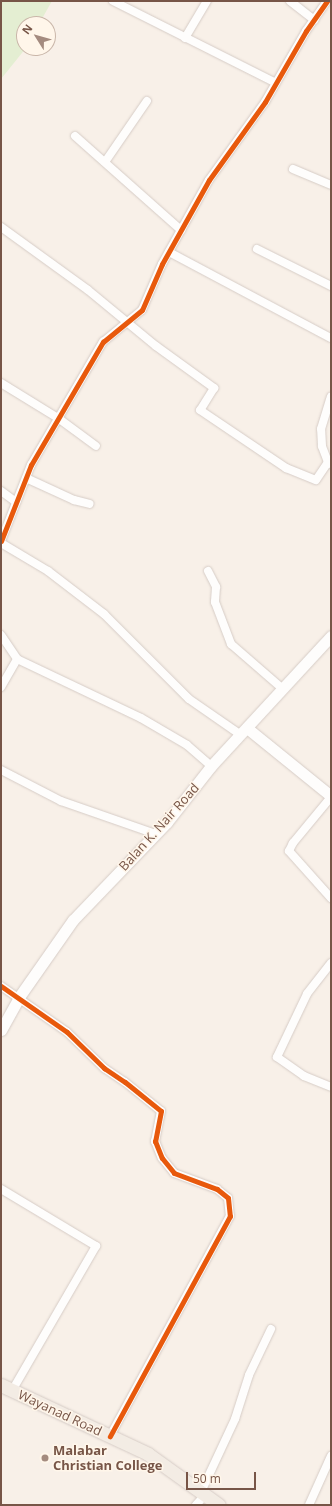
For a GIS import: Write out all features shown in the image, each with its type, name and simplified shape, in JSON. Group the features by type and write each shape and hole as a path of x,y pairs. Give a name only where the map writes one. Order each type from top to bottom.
{"main road":[{"name":"Balan K. Nair Road","path":"1,1030 19,997 73,920 156,834 211,766 331,636"},
{"path":"244,732 331,797"},
{"name":"Wayanad Road","path":"7,1388 148,1454 219,1505"}],"street":[{"path":"113,1 276,83"},
{"path":"185,38 207,1"},
{"path":"290,1 314,20"},
{"path":"244,732 189,699 104,614 48,571 1,542 26,478 58,418 103,342 142,310 169,252 209,180 265,102 327,1"},
{"path":"104,162 147,102"},
{"path":"75,136 181,230"},
{"path":"292,169 331,185"},
{"path":"1,227 88,290 127,322 214,388 200,410 286,468 316,480 329,463 322,446 321,429 331,396"},
{"path":"257,249 331,286"},
{"path":"169,252 331,338"},
{"path":"1,383 58,418 96,446"},
{"path":"26,478 67,498 90,504"},
{"path":"1,491 16,502"},
{"path":"208,572 216,587 215,602 231,644 283,689"},
{"path":"1,635 17,659 141,718 187,745 211,766"},
{"path":"1,687 17,659"},
{"path":"1,770 61,801 156,834"},
{"path":"331,797 293,843 289,851 331,898"},
{"path":"331,963 307,994 277,1057 304,1076 331,1088"},
{"path":"1,986 19,997 67,1032 104,1068 125,1082 161,1111 155,1141 162,1158 174,1173 217,1189 228,1198 230,1216 110,1436"},
{"path":"1,1189 96,1246 7,1388"},
{"path":"196,1505 203,1494 235,1419 249,1375 270,1329"},
{"path":"309,1505 331,1456"}],"green space":[{"path":"1,1 52,1 44,16 16,16 16,56 20,56 1,79"}],"cycle path":[{"path":"1,541 31,465 103,342 142,310 162,264 209,180 265,102 306,31 327,1"},
{"path":"1,986 67,1032 104,1068 125,1082 161,1111 155,1141 162,1158 174,1173 217,1189 228,1198 230,1216 110,1436"}],"place":[{"name":"Malabar Christian College","path":"45,1458"}]}
